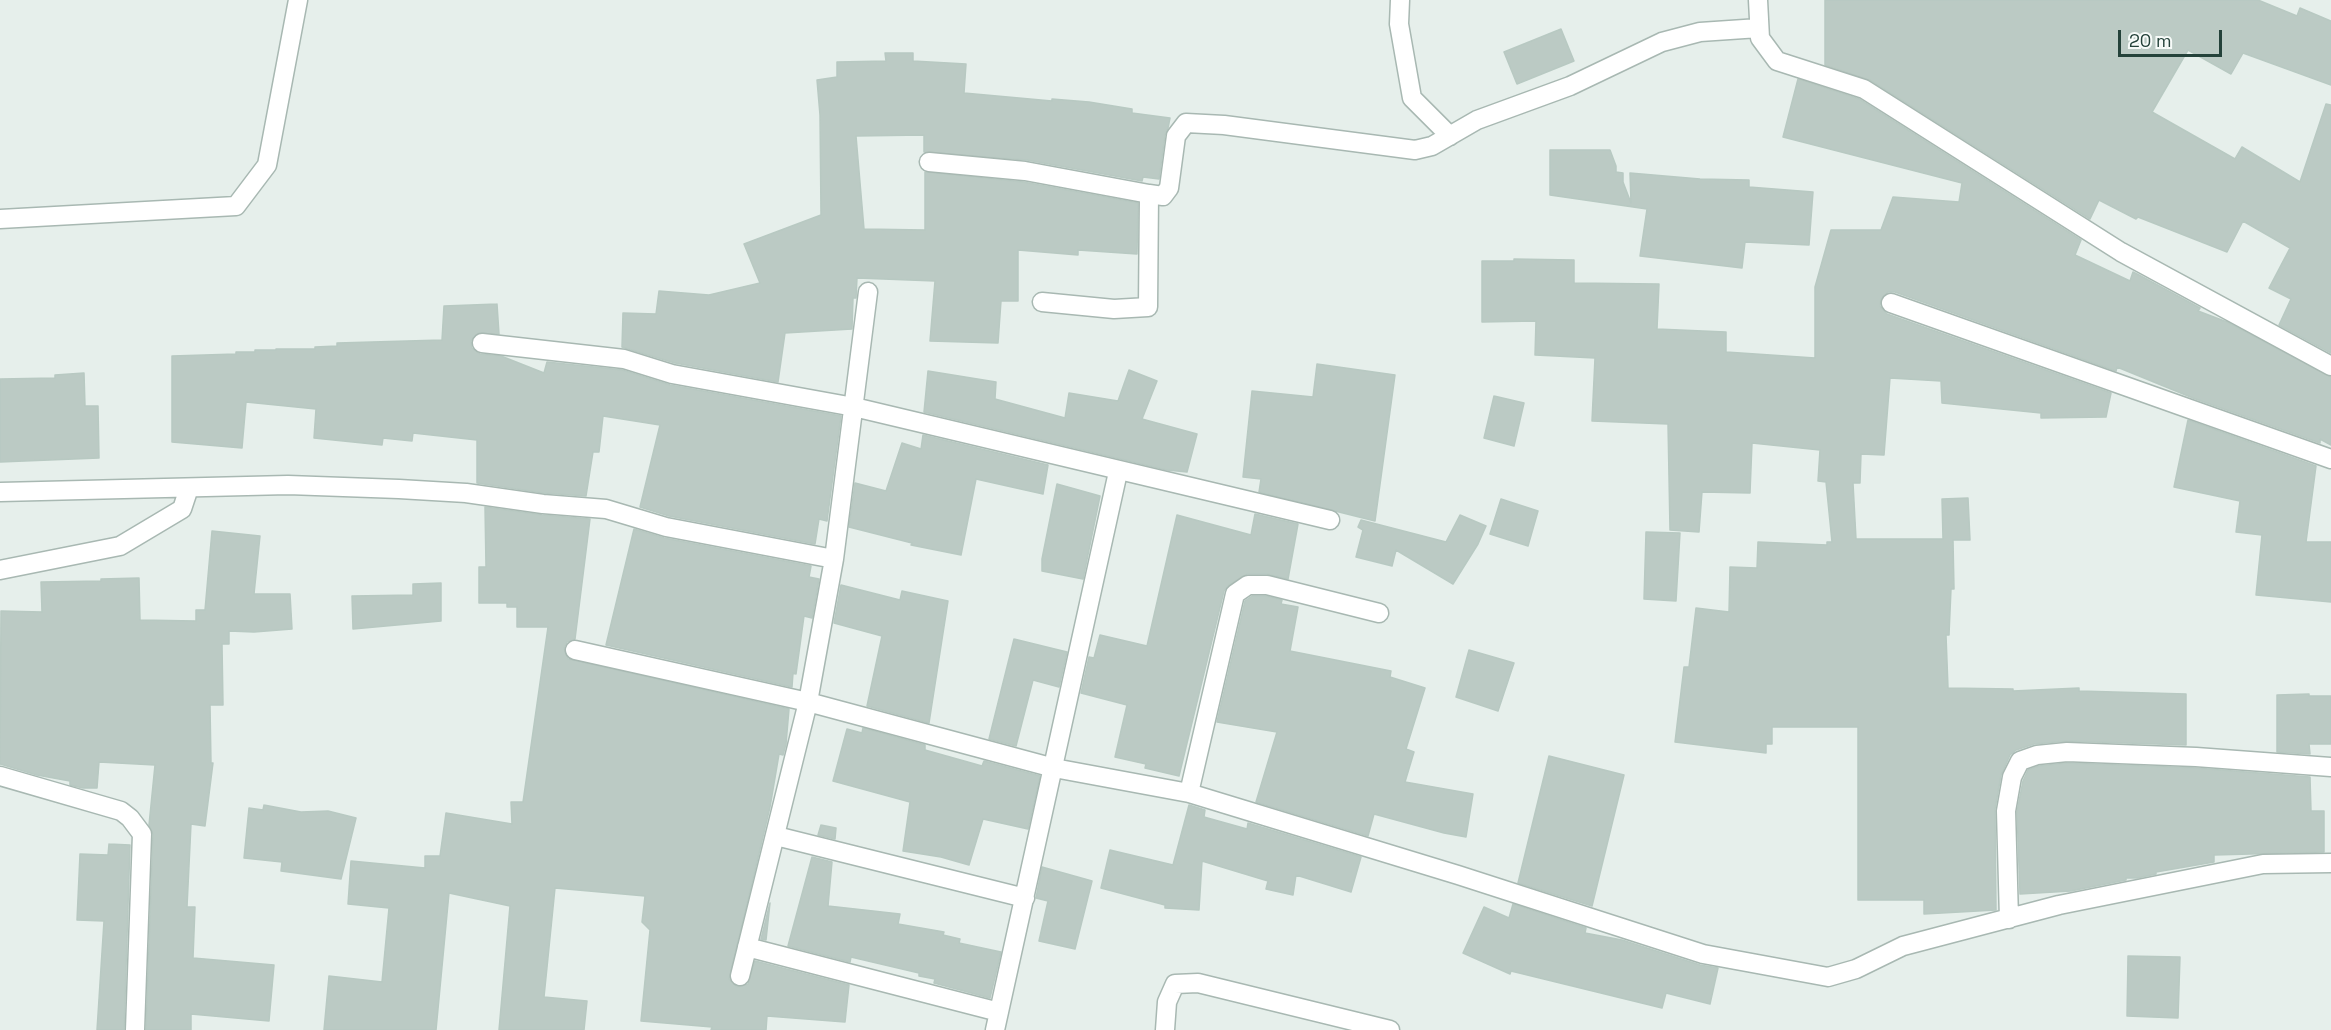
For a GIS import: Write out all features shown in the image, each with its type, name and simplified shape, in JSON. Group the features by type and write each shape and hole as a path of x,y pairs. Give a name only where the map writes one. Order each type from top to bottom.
{"street":[{"path":"0,219 236,206 267,165 298,0"},
{"path":"1400,0 1399,24 1412,98 1450,136"},
{"path":"1758,0 1760,38 1777,62 1864,89 2121,252 2331,366"},
{"path":"929,162 1025,171 1163,196 1169,188 1176,136 1186,123 1224,125 1415,150 1432,146 1477,120 1570,86 1662,42 1700,32 1759,28"},
{"path":"1042,302 1114,309 1148,307 1149,194"},
{"path":"740,976 808,702 834,560 868,292"},
{"path":"1891,303 2331,459"},
{"path":"482,343 624,359 672,374 854,407 1118,472 1330,520"},
{"path":"747,947 997,1021 1118,472"},
{"path":"0,492 288,485 466,493 543,504 606,509 666,527 834,560"},
{"path":"0,570 120,546 182,509 189,488"},
{"path":"1189,793 1235,594 1248,585 1267,585 1379,613"},
{"path":"575,650 808,702 1054,768 1189,793 1458,875 1704,954 1785,971 1828,977 1856,969 1903,946 2059,905 2154,884 2263,864 2331,863"},
{"path":"2009,918 2006,811 2012,777 2020,761 2037,755 2067,752 2196,757 2331,767"},
{"path":"0,776 122,812 130,818 142,834 135,1030"},
{"path":"776,836 1025,898"},
{"path":"1165,1030 1167,1002 1175,984 1198,983 1390,1030"}],"building":[{"path":"1825,0 2258,0 2297,16 2300,8 2331,21 2331,85 2243,53 2231,74 2188,50 2152,112 2235,159 2242,147 2300,182 2326,104 2331,105 2331,353 2279,325 2291,299 2269,288 2290,248 2243,221 2227,252 2138,217 2136,219 2099,200 2090,219 1870,80 1825,65"},
{"path":"1561,29 1574,61 1517,84 1504,52"},
{"path":"885,53 913,53 913,61 966,64 964,93 1089,102 1132,109 1132,113 1170,118 1165,135 1159,179 1143,177 1142,181 1027,160 924,152 924,135 856,136 864,229 925,230 925,172 1023,182 1138,203 1137,254 1078,250 1078,255 1018,250 1018,301 1001,301 998,343 930,341 935,281 857,278 856,298 853,298 852,329 785,333 778,382 675,363 622,347 623,313 656,314 659,291 709,295 760,283 744,244 821,215 820,115 817,80 837,77 837,62 886,61"},
{"path":"1798,79 1859,99 2081,240 2075,255 2130,281 2133,272 2200,308 2198,311 2227,322 2331,377 2331,445 2320,439 2320,443 2193,398 2117,367 2116,371 1895,292 1888,292 1881,299 1880,306 1887,314 2111,393 2106,417 2041,418 2041,413 1942,403 1941,381 1890,378 1884,455 1861,454 1860,483 1853,483 1856,539 1943,539 1942,499 1968,498 1970,540 1953,540 1954,589 1951,589 1949,635 1946,635 1948,688 2013,689 2013,691 2079,688 2079,691 2186,694 2186,745 2066,741 2034,744 2016,750 2010,755 2001,775 1995,809 1996,910 1924,914 1924,900 1858,900 1858,727 1772,727 1772,744 1766,744 1766,753 1675,742 1684,667 1689,667 1696,608 1729,612 1730,567 1757,568 1758,542 1827,545 1827,542 1832,542 1826,482 1818,481 1820,450 1752,443 1750,493 1702,492 1699,532 1670,530 1668,424 1592,421 1595,358 1535,355 1536,321 1482,322 1482,261 1574,260 1574,283 1659,284 1657,329 1726,332 1726,352 1815,358 1815,287 1831,230 1881,230 1893,197 1959,202 1962,183 1783,137"},
{"path":"1550,150 1610,150 1616,172 1623,173 1623,182 1631,203 1630,173 1700,179 1749,180 1749,187 1813,192 1809,245 1745,242 1742,268 1640,256 1647,209 1550,195"},
{"path":"497,304 499,334 478,333 471,341 472,348 480,354 501,356 544,373 547,362 622,370 670,385 841,416 827,521 819,519 815,544 669,516 640,507 660,425 603,416 599,452 593,452 586,496 544,493 477,483 477,440 413,433 412,441 383,438 382,445 314,438 316,409 246,402 242,448 172,442 172,356 236,354 236,352 255,352 255,350 315,349 315,347 337,346 337,343 442,340 444,306"},
{"path":"1317,364 1395,375 1375,521 1259,492 1261,479 1243,477 1252,391 1313,397"},
{"path":"1129,370 1157,381 1142,419 1197,434 1187,472 1167,470 924,412 928,371 996,382 995,399 1065,418 1069,393 1118,401"},
{"path":"84,373 85,406 98,406 99,458 0,462 0,379 55,378 55,375"},
{"path":"1494,396 1524,403 1514,446 1484,438"},
{"path":"2188,420 2316,466 2306,542 2331,542 2331,602 2256,595 2262,535 2236,532 2240,501 2174,487"},
{"path":"923,435 1048,465 1043,494 976,479 961,555 911,545 912,543 849,527 855,483 886,491 902,443 921,449"},
{"path":"1057,484 1100,496 1083,579 1042,571 1042,559"},
{"path":"1501,499 1538,511 1528,546 1490,534"},
{"path":"485,507 590,519 575,639 567,642 564,648 568,659 789,709 786,744 783,755 779,754 770,807 729,979 737,987 748,984 755,961 849,985 845,1022 767,1016 766,1030 711,1030 712,1027 641,1021 650,930 642,922 645,896 555,888 544,997 587,1001 584,1030 499,1030 510,906 449,893 436,1030 324,1030 329,976 382,982 389,908 348,904 351,861 425,868 425,856 440,856 446,813 512,824 511,802 523,802 548,627 517,627 517,607 507,607 507,603 479,603 479,567 486,567"},
{"path":"1255,514 1298,524 1288,579 1267,574 1247,574 1229,585 1224,591 1179,776 1145,768 1146,764 1115,757 1127,705 1081,693 1089,657 1094,658 1100,635 1147,646 1177,515 1251,535"},
{"path":"1460,515 1486,526 1478,544 1453,584 1396,550 1392,566 1356,557 1363,530 1358,527 1361,520 1446,542"},
{"path":"634,529 664,538 811,566 809,577 819,579 812,618 804,616 792,687 606,645"},
{"path":"212,531 260,536 254,594 290,594 292,629 229,631 229,644 222,644 223,705 210,705 211,763 213,763 205,826 191,824 187,907 195,907 193,958 274,965 269,1021 191,1014 191,1030 146,1030 153,834 149,825 155,765 99,762 97,788 83,788 70,785 70,781 37,775 0,764 1,611 42,612 41,582 139,578 140,620 196,621 196,610 205,610"},
{"path":"1646,532 1680,533 1676,601 1644,599"},
{"path":"441,583 441,621 353,629 352,596 413,595 413,584"},
{"path":"841,585 900,600 902,591 948,601 929,723 867,706 882,636 834,623"},
{"path":"1252,596 1266,596 1282,600 1281,604 1298,607 1290,651 1391,671 1390,677 1425,688 1406,749 1414,752 1405,782 1473,794 1466,837 1374,814 1368,836 1256,802 1277,732 1217,722 1245,601"},
{"path":"1014,639 1067,652 1059,687 1033,680 1016,746 989,739"},
{"path":"1469,650 1514,663 1498,711 1456,697"},
{"path":"2309,694 2309,696 2331,696 2331,744 2309,744 2310,754 2277,752 2277,695"},
{"path":"863,728 925,745 925,750 982,766 984,761 1040,776 1028,829 983,819 969,865 941,857 903,851 910,802 833,781 847,729 862,733"},
{"path":"1549,756 1624,775 1592,906 1518,883"},
{"path":"2067,763 2195,768 2310,777 2311,811 2324,811 2324,852 2214,855 2214,862 2156,872 2156,874 2137,878 2126,878 2126,880 2071,891 2020,894 2017,812 2023,781 2028,770 2039,766"},
{"path":"264,805 301,812 328,811 356,818 341,879 281,871 282,862 244,858 249,808 263,810"},
{"path":"1189,805 1205,810 1204,817 1247,829 1248,823 1361,857 1351,892 1296,875 1293,895 1266,889 1268,881 1202,861 1199,910 1165,908 1165,905 1101,888 1110,850 1173,865"},
{"path":"821,825 836,828 835,839 818,835"},
{"path":"109,844 130,845 124,1030 97,1030 104,921 77,920 80,854 108,855"},
{"path":"812,857 832,862 828,906 900,914 898,924 944,932 943,935 960,939 959,943 1001,952 990,998 934,983 935,979 919,976 919,973 851,957 850,962 788,946"},
{"path":"1042,867 1092,881 1075,949 1039,941 1048,901 1036,898"},
{"path":"770,903 766,940 761,939"},
{"path":"1513,904 1586,928 1585,933 1622,940 1700,965 1718,968 1710,1004 1666,993 1662,1008 1511,971 1510,974 1463,953 1484,907 1509,918"},
{"path":"2128,956 2180,957 2178,1018 2127,1016"}]}
